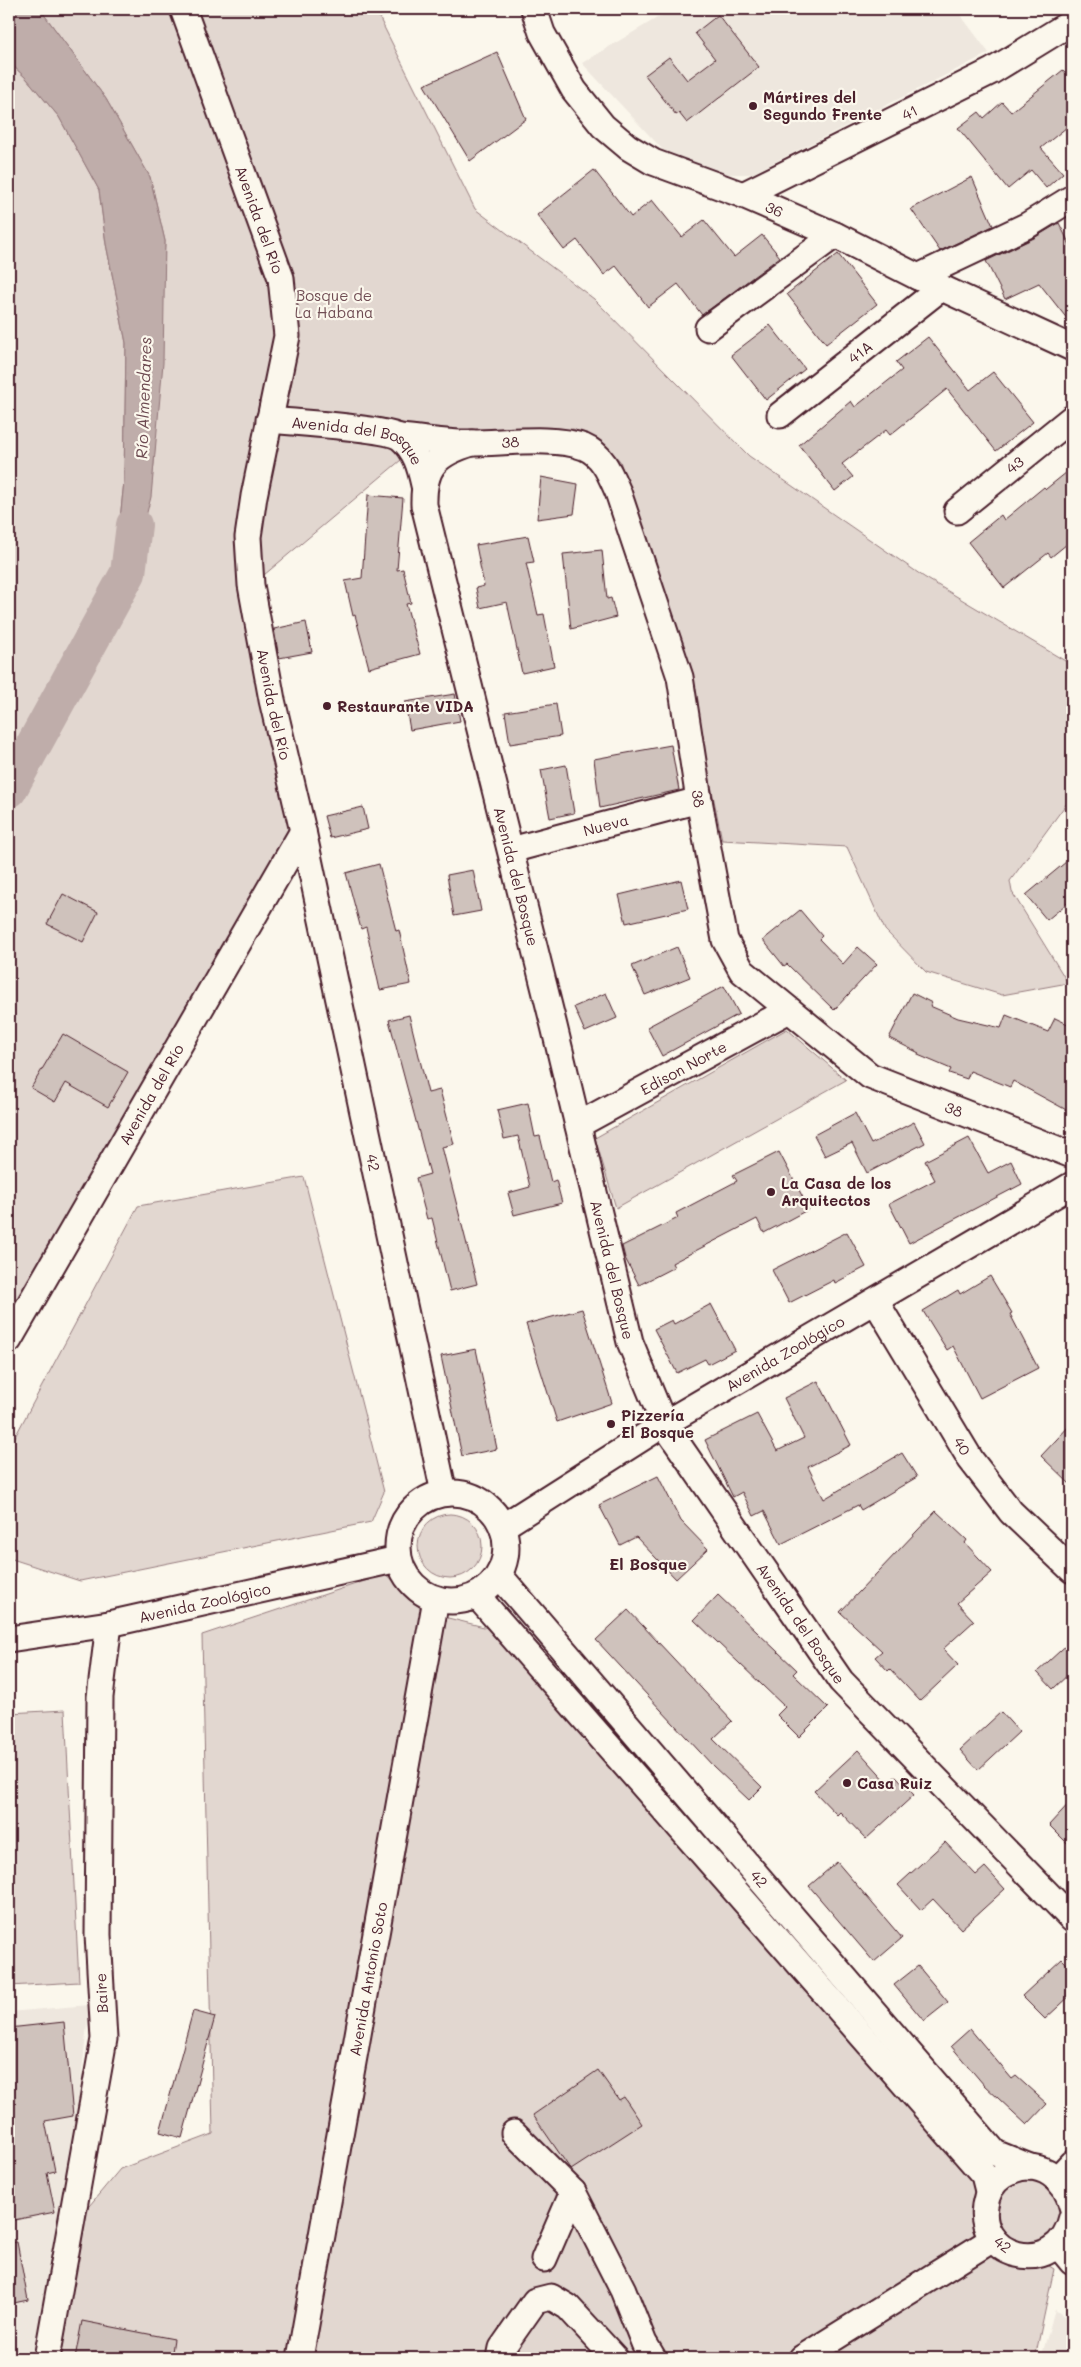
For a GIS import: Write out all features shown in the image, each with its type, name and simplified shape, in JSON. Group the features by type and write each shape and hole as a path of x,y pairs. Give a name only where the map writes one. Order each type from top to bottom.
{"street":[{"name":"Avenida del Río","path":"9,1340 303,831 272,700 251,585 248,537 269,420 287,336 281,278 272,248 183,9"},
{"name":"36","path":"534,9 542,33 574,90 604,126 628,147 653,162 743,195 835,235 941,288 1072,348"},
{"name":"41","path":"743,195 992,71 1072,22"},
{"path":"918,277 1028,225 1072,198"},
{"path":"708,328 835,235"},
{"name":"41A","path":"780,415 941,288"},
{"name":"43","path":"957,511 1072,418"},
{"name":"Avenida del Bosque","path":"269,420 354,428 400,437 418,459 424,485 424,505 511,850 630,1342 664,1424 841,1681 1072,1919"},
{"name":"38","path":"400,437 472,444 495,442 565,443 584,447 598,456 608,470 618,492 680,677 699,800 725,940 742,971 870,1076 1072,1155"},
{"name":"Avenida del Bosque","path":"424,485 429,470 437,460 453,449 472,444"},
{"name":"Nueva","path":"511,850 699,800"},
{"name":"42","path":"303,831 444,1493"},
{"name":"Edison Norte","path":"578,1125 789,1010"},
{"name":"Avenida Zoológico","path":"502,1527 664,1424 1072,1186"},
{"name":"40","path":"876,1302 971,1460 1011,1512 1072,1570"},
{"path":"444,1493 461,1494 478,1499 490,1507 502,1527 506,1540 506,1557 499,1575 490,1589 478,1597 451,1601 436,1599 423,1593 412,1584 403,1572 398,1559 397,1541 402,1524 412,1509 427,1499 444,1493"},
{"name":"Avenida Zoológico","path":"9,1639 109,1624 398,1559"},
{"name":"42","path":"499,1575 995,2153 1030,2167 1045,2170 1065,2170 1072,2206"},
{"name":"42","path":"478,1597 984,2175 988,2191 984,2207 985,2224 993,2239 1007,2251 1024,2256 1065,2254 1072,2217"},
{"name":"Avenida Antonio Soto","path":"300,2358 436,1599"},
{"name":"Baire","path":"47,2358 104,2039 98,1935 100,1697 109,1624"},
{"path":"514,2133 573,2192 624,2290 644,2343 653,2358"},
{"path":"988,2191 1006,2173 1017,2168 1030,2167"},
{"path":"544,2259 573,2192"},
{"path":"802,2358 993,2239"},
{"path":"500,2358 502,2348 535,2301 551,2297 568,2307 615,2358"}],"shaded area":[{"name":"Mártires del Segundo Frente","path":"672,9 956,9 989,53 751,174 724,174 663,150 582,63"},
{"path":"89,2005 75,2140 32,2358 9,2358 9,2012"},
{"path":"1055,2310 1072,2321 1072,2358 1041,2358"}],"green space":[{"name":"Bosque de La Habana","path":"40,9 389,9 378,15 475,209 594,299 749,456 924,577 1072,665 1072,796 1010,881 1012,892 1068,983 1002,995 926,972 885,930 847,847 722,840 690,681 620,461 603,442 573,429 401,460 258,580 303,831 9,1337 9,62 27,79 59,117 99,190 106,244 126,343 124,481 120,520 128,572 144,518 154,463 165,241 150,177 106,99"},
{"path":"787,1029 846,1080 616,1208 595,1138"},
{"path":"304,1177 384,1492 371,1522 80,1581 9,1558 9,1448 138,1206"},
{"path":"450,1514 468,1520 476,1528 482,1546 476,1564 468,1572 450,1578 432,1572 424,1564 418,1546 424,1528 432,1520"},
{"path":"386,1574 432,1614 500,1631 983,2179 983,2225 1054,2269 1035,2358 60,2358 79,2218 120,2169 213,2134 202,1635"},
{"path":"65,1710 79,1982 9,1986 9,1713"},
{"path":"1027,2179 1045,2185 1053,2193 1059,2211 1053,2229 1045,2237 1027,2243 1009,2237 1001,2229 995,2211 1001,2193 1009,2185"}],"water":[{"path":"9,9 40,9 106,99 150,177 165,241 163,363 151,497 128,573 120,520 124,481 126,343 106,244 99,190 59,117 27,79 9,62"}],"building":[{"path":"718,15 759,67 687,123 679,113 676,115 645,75 669,57 687,80 715,59 695,33"},
{"path":"497,52 526,119 470,161 424,85"},
{"path":"1063,70 1072,80 1072,123 1041,148 1063,173 1046,188 1031,170 1008,189 958,128 979,112 984,118 1002,102 1011,112"},
{"path":"594,170 631,217 652,200 682,237 704,220 734,257 762,235 780,257 702,315 678,284 648,307 616,266 604,275 577,240 564,250 537,215"},
{"path":"972,177 993,226 940,251 911,209"},
{"path":"1059,223 1072,249 1072,325 1039,283 1005,299 986,261 1034,238"},
{"path":"838,254 877,304 826,344 787,294"},
{"path":"770,325 805,369 766,400 731,355"},
{"path":"928,337 970,390 993,372 1033,422 996,451 947,389 890,435 886,430 842,464 853,477 835,491 799,445 851,401 855,407 902,370 896,362"},
{"path":"1072,468 1072,540 1051,557 1048,553 1004,588 968,542 1001,515 1004,520 1044,487 1046,489"},
{"path":"541,477 578,484 574,514 537,519"},
{"path":"368,495 403,498 397,570 403,569 411,603 406,604 420,654 369,668 355,615 353,616 345,581 362,578"},
{"path":"528,536 534,562 526,563 538,615 544,614 554,666 522,673 507,602 480,608 476,588 484,586 476,545"},
{"path":"602,550 607,599 611,598 616,617 571,629 563,554"},
{"path":"306,622 312,652 279,658 274,629"},
{"path":"455,694 460,721 410,730 405,702"},
{"path":"556,704 561,736 510,744 505,712"},
{"path":"671,745 679,790 600,808 594,759"},
{"path":"566,765 574,813 550,818 541,770"},
{"path":"363,807 368,829 330,838 324,816"},
{"path":"1072,857 1072,899 1047,920 1026,895"},
{"path":"379,864 396,931 399,930 411,984 380,990 366,927 361,929 346,873"},
{"path":"473,870 481,911 454,916 447,875"},
{"path":"681,880 688,909 626,923 619,895"},
{"path":"63,894 98,912 83,942 47,924"},
{"path":"800,910 822,936 819,939 843,964 858,947 877,964 834,1010 787,964 784,966 763,940"},
{"path":"677,947 690,977 645,995 632,966"},
{"path":"724,986 739,1014 662,1056 647,1027"},
{"path":"606,993 617,1018 585,1032 574,1007"},
{"path":"912,993 932,1003 930,1006 958,1018 1001,1028 1006,1015 1048,1032 1055,1018 1072,1026 1072,1113 1013,1081 1010,1087 970,1071 967,1079 949,1073 951,1069 918,1055 919,1053 889,1038"},
{"path":"409,1015 428,1093 440,1090 454,1144 442,1147 477,1284 450,1291 432,1218 427,1219 416,1178 430,1174 389,1020"},
{"path":"63,1034 128,1072 108,1107 66,1083 55,1102 31,1088"},
{"path":"528,1103 535,1137 540,1136 551,1182 556,1180 562,1203 514,1215 508,1193 530,1187 518,1136 504,1139 497,1110"},
{"path":"855,1113 871,1144 914,1122 925,1143 867,1173 852,1143 825,1156 814,1135"},
{"path":"969,1138 988,1173 1011,1161 1022,1184 909,1243 889,1204 935,1180 925,1161"},
{"path":"779,1152 809,1209 764,1233 757,1219 672,1263 674,1267 639,1285 625,1258 622,1246 678,1218 676,1213 737,1181 733,1175"},
{"path":"847,1232 866,1267 835,1283 834,1280 789,1303 772,1270"},
{"path":"990,1276 1012,1313 1010,1314 1038,1368 980,1398 953,1346 947,1350 923,1311 958,1290 960,1294"},
{"path":"711,1304 735,1350 708,1364 705,1359 677,1373 654,1329 672,1320 674,1324"},
{"path":"582,1309 612,1403 557,1422 526,1324"},
{"path":"476,1349 497,1449 462,1456 441,1356"},
{"path":"818,1381 851,1445 808,1467 824,1499 902,1453 917,1477 861,1510 858,1505 781,1544 764,1511 754,1516 742,1492 733,1497 705,1440 757,1414 777,1451 804,1438 784,1398"},
{"path":"1072,1423 1072,1486 1041,1456"},
{"path":"658,1476 681,1521 708,1549 676,1579 636,1537 620,1545 599,1505"},
{"path":"936,1511 967,1540 965,1543 992,1572 957,1603 974,1621 943,1649 958,1665 920,1701 890,1669 888,1671 875,1657 882,1651 840,1612"},
{"path":"718,1595 797,1670 793,1674 828,1708 799,1737 777,1715 785,1707 694,1620"},
{"path":"628,1610 732,1721 713,1739 762,1787 749,1800 713,1766 596,1640"},
{"path":"1072,1640 1072,1671 1053,1689 1037,1672"},
{"path":"1001,1712 1019,1732 978,1770 960,1750"},
{"path":"858,1750 888,1783 896,1776 914,1795 866,1839 840,1812 837,1815 814,1791"},
{"path":"1072,1800 1072,1848 1049,1825"},
{"path":"945,1842 976,1875 985,1867 1005,1889 961,1929 933,1899 921,1910 898,1885"},
{"path":"837,1862 902,1938 874,1962 809,1886"},
{"path":"1062,1959 1072,1969 1072,1994 1045,2019 1022,1996"},
{"path":"918,1966 948,2002 924,2021 894,1985"},
{"path":"193,2011 215,2017 182,2138 160,2132"},
{"path":"64,2022 73,2116 45,2121 55,2171 47,2173 55,2212 9,2221 9,2028"},
{"path":"970,2029 1012,2079 1016,2076 1047,2104 1027,2125 984,2085 951,2046"},
{"path":"598,2070 619,2100 624,2097 642,2124 571,2170 533,2115"},
{"path":"17,2242 28,2300 9,2304 9,2243"},
{"path":"82,2321 174,2339 171,2358 75,2358"}],"waterway":[{"name":"Río Almendares","path":"9,790 128,573 134,525"}],"place":[{"name":"Mártires del Segundo Frente","path":"753,106"},
{"name":"Restaurante VIDA","path":"327,706"},
{"name":"La Casa de los Arquitectos","path":"771,1192"},
{"name":"Pizzería El Bosque","path":"611,1424"},
{"name":"Casa Ruiz","path":"847,1783"}],"district":[{"name":"El Bosque","path":"648,1563"}]}
